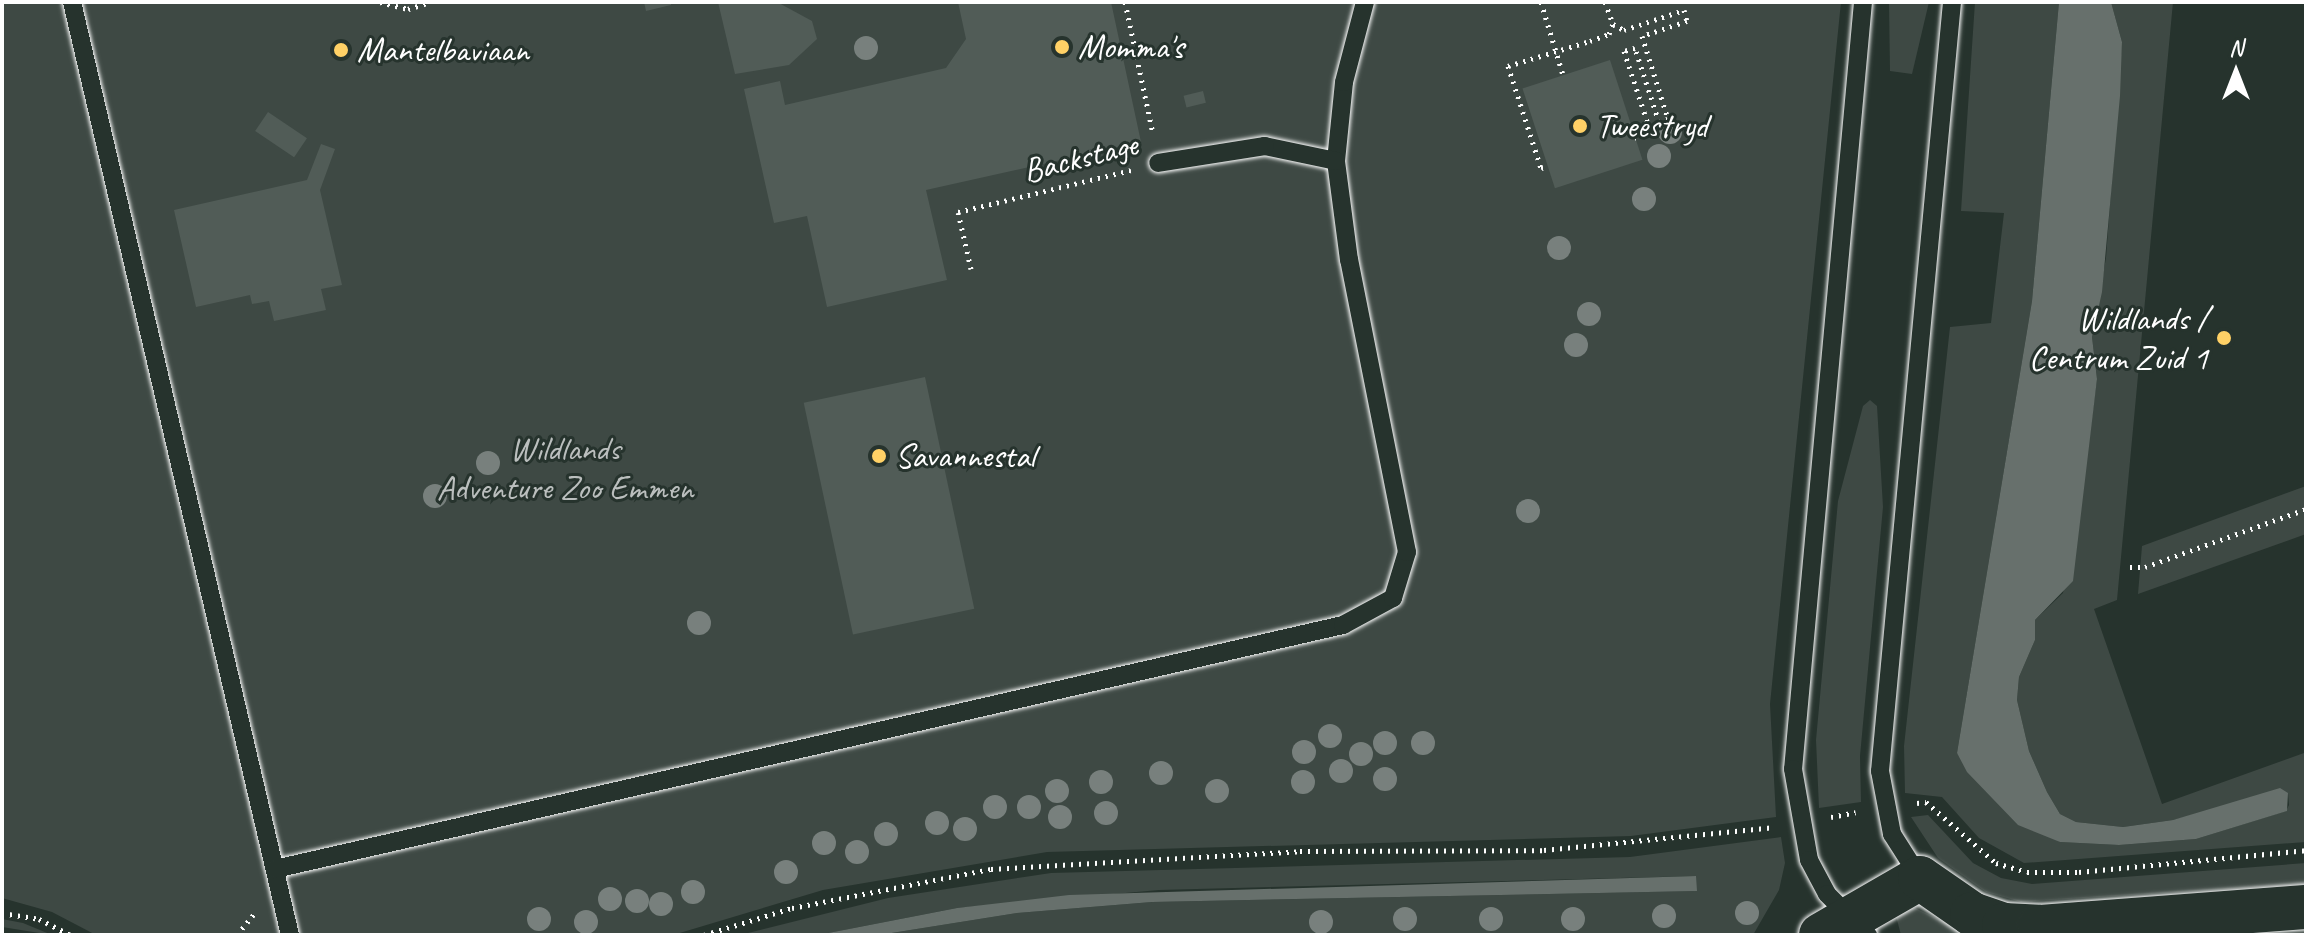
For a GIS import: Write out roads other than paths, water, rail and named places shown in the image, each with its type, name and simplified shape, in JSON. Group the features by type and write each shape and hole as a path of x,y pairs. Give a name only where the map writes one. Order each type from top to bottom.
{"street":[{"path":"1846,930 1920,878 1962,908 2004,925 2039,927 2306,907"}],"lane":[{"path":"72,2 290,935"},
{"path":"275,869 1343,625 1393,598 1407,552 1349,260 1336,161 1344,82 1365,2"},
{"path":"1846,930 1809,860 1799,823 1793,769 1799,671 1863,2"},
{"path":"1920,878 1892,834 1884,807 1884,716 1952,2"},
{"path":"1158,163 1265,146 1336,161"}],"place":[{"name":"Momma's","path":"1062,47"},
{"name":"Mantelbaviaan","path":"341,50"},
{"name":"Tweestryd","path":"1580,126"},
{"name":"Wildlands / Centrum Zuid 1","path":"2224,338"},
{"name":"Savannestal","path":"879,456"}],"park label":[{"name":"Wildlands Adventure Zoo Emmen","path":"565,468"}]}
